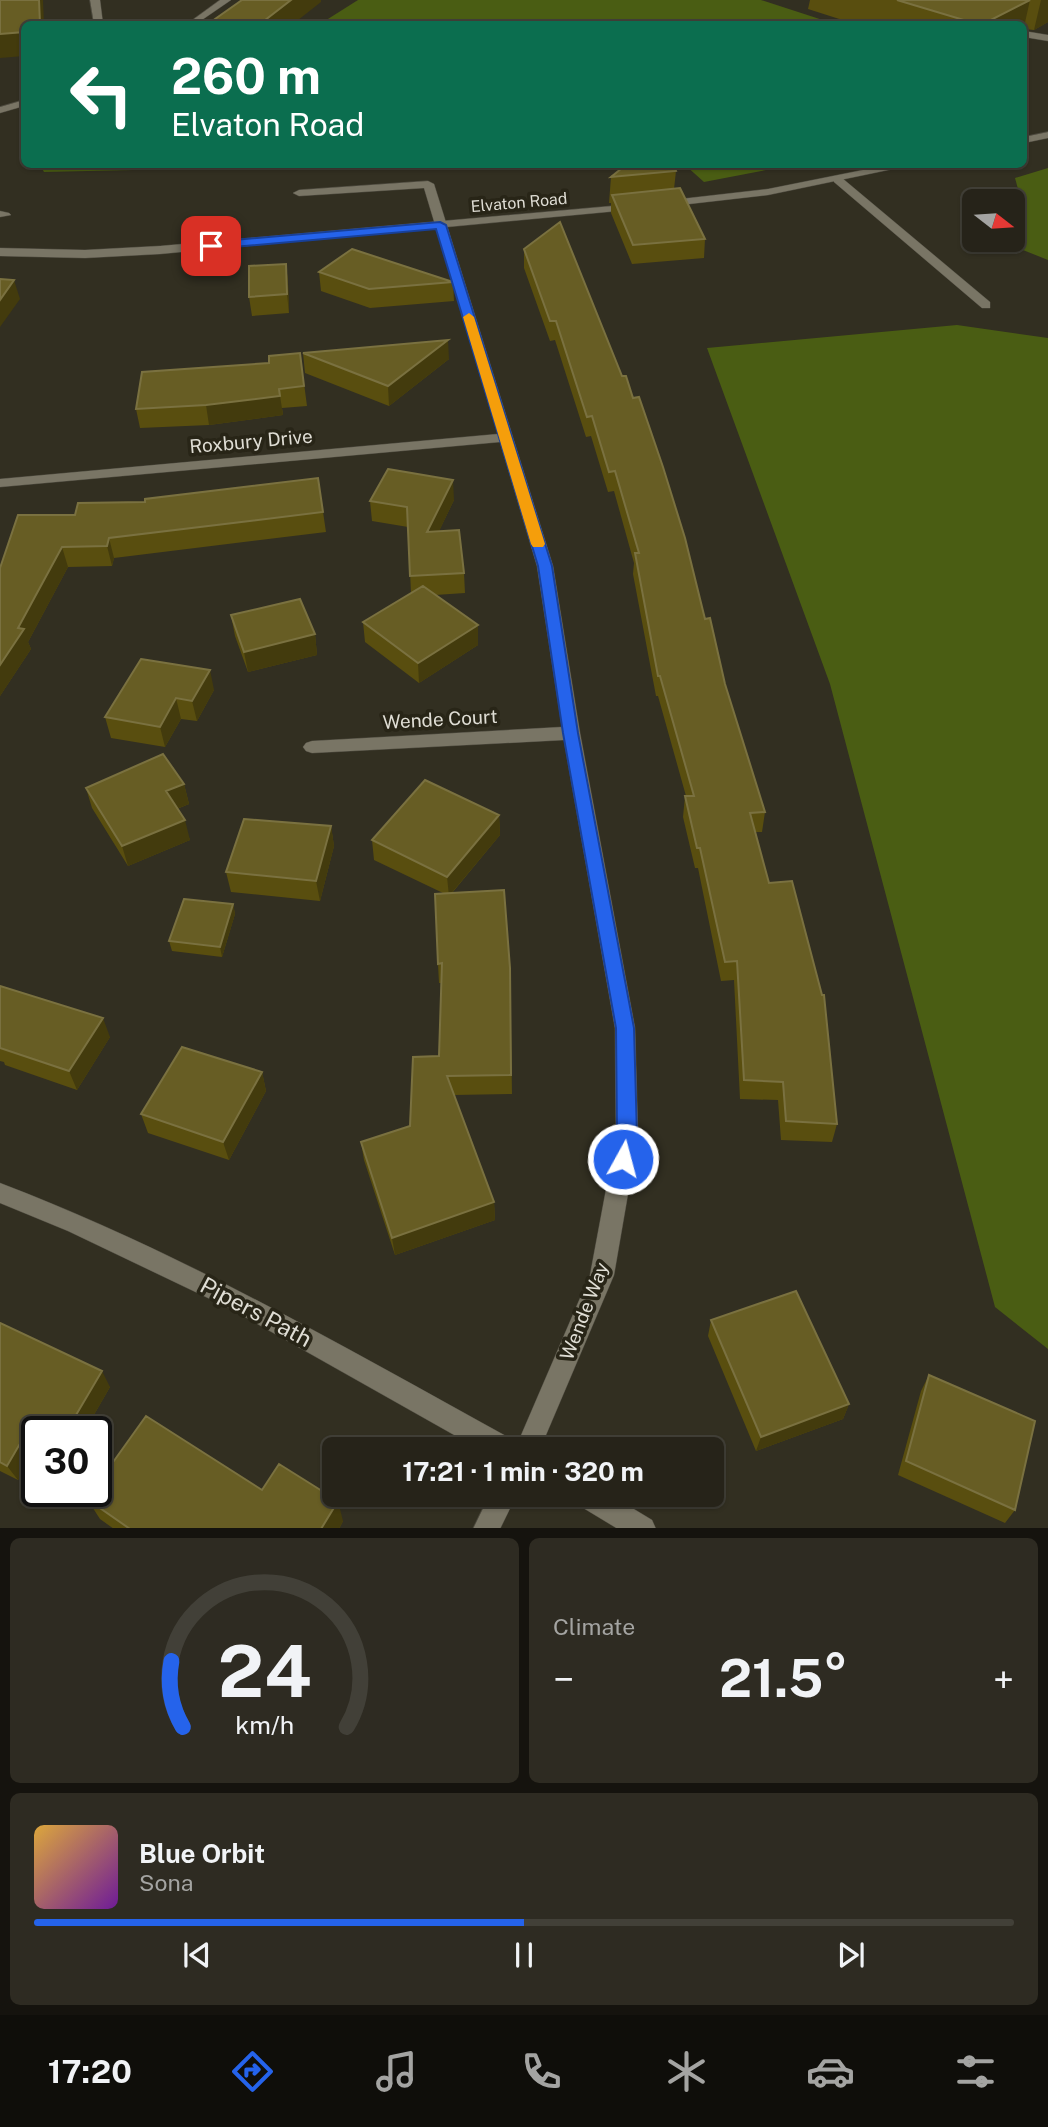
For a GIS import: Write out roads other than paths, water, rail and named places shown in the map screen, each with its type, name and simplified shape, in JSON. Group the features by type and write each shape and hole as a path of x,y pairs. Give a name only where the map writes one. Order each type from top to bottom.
{"street":[{"path":"95,0 99,21"},
{"path":"195,21 226,0"},
{"path":"1027,34 1048,38"},
{"path":"0,110 21,104"},
{"path":"1027,139 1048,135"},
{"name":"Elvaton Road","path":"0,252 85,254 160,250 440,225 679,202 838,180 894,168"},
{"path":"838,180 986,305"},
{"name":"Wende Way","path":"299,193 428,184 545,566 571,733 625,1028 627,1136 603,1275 532,1437"},
{"name":"Roxbury Drive","path":"0,483 506,436"},
{"name":"Wende Court","path":"312,747 571,733"},
{"name":"Pipers Path","path":"0,1192 76,1223 237,1300 482,1437"},
{"path":"486,1528 497,1507"},
{"path":"607,1507 643,1528"}]}
